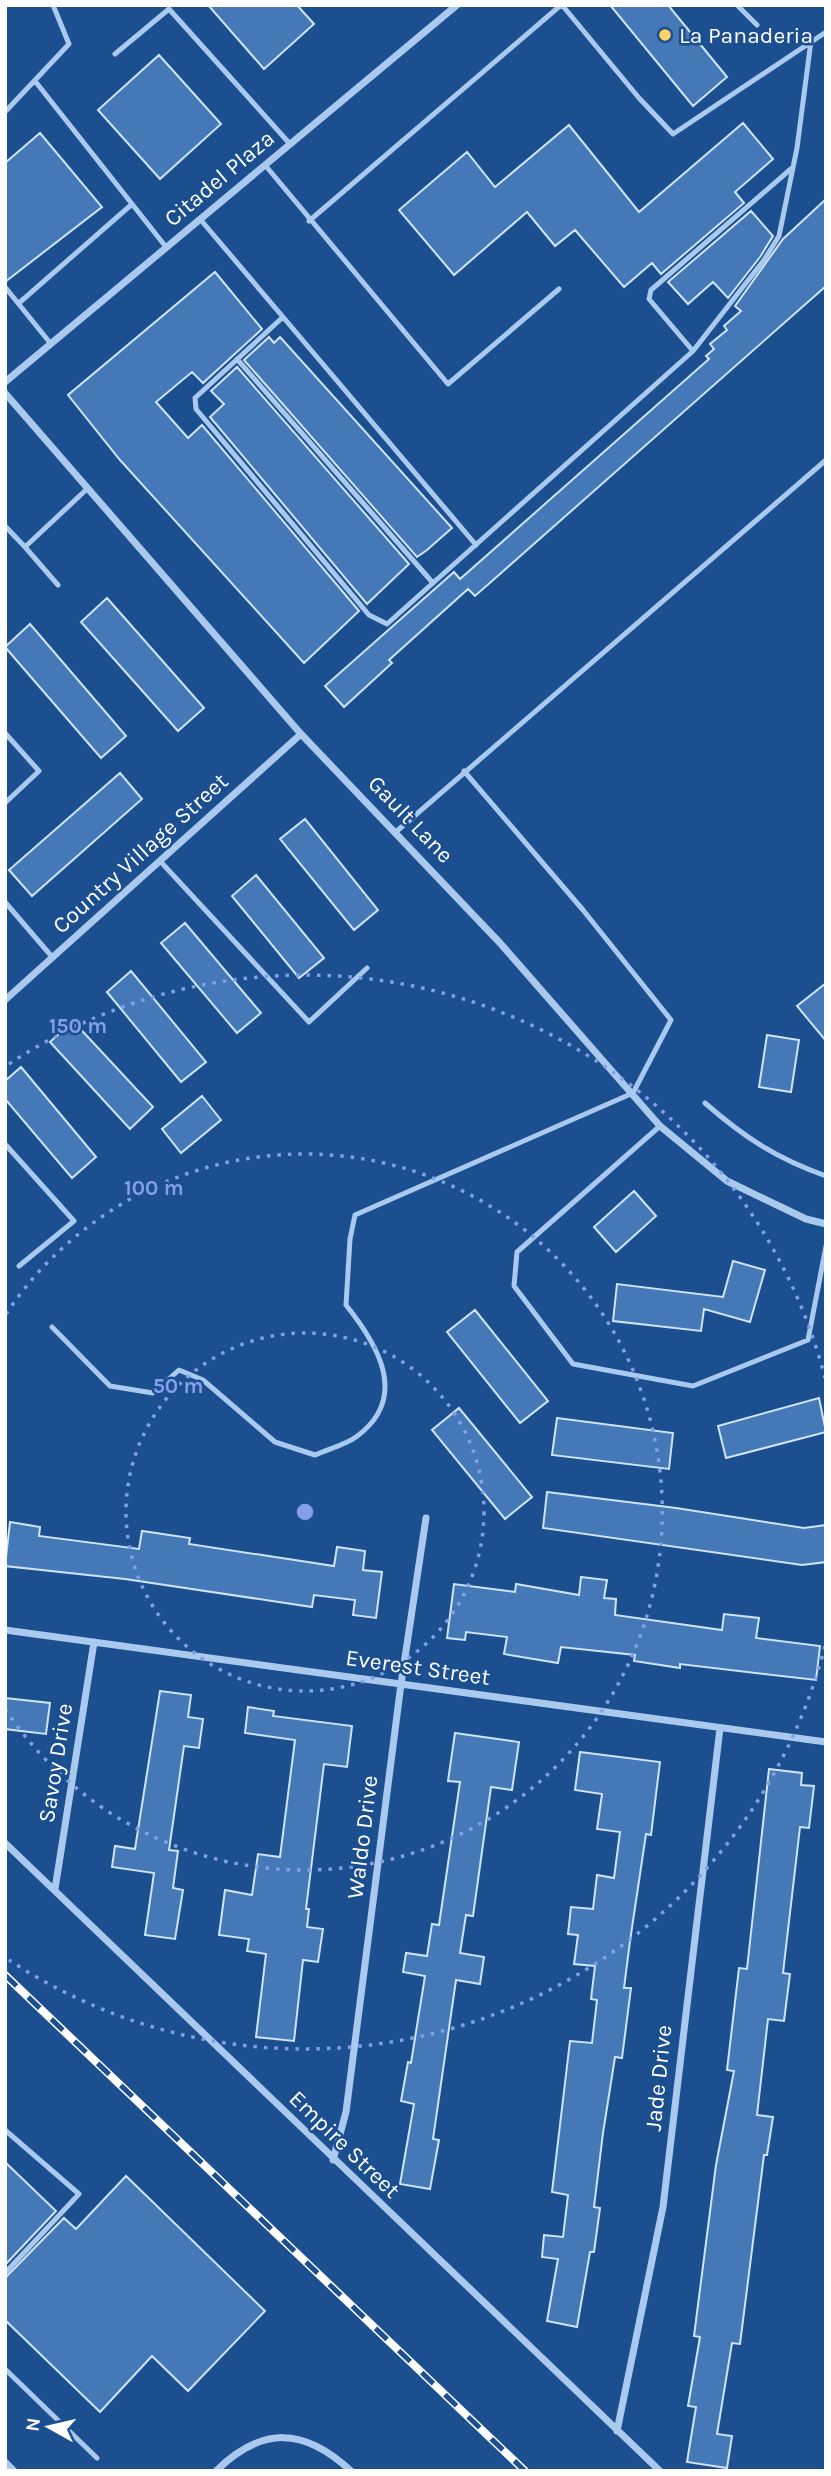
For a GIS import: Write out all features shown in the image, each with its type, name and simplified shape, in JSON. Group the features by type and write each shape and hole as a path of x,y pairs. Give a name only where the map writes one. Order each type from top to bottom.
{"street":[{"name":"Citadel Plaza","path":"5,382 457,5"},
{"name":"Gault Lane","path":"5,393 301,734 397,831 660,1126 727,1181 806,1219 826,1224"},
{"name":"Country Village Street","path":"5,1000 301,734"},
{"name":"Waldo Drive","path":"333,2160 346,2112 401,1684 426,1518"},
{"name":"Everest Street","path":"5,1630 826,1742"},
{"name":"Savoy Drive","path":"55,1889 94,1642"},
{"name":"Jade Drive","path":"617,2431 663,2207 720,1727"},
{"name":"Empire Street","path":"5,1843 660,2471"},
{"path":"216,2471 248,2446 285,2435 312,2444 351,2471"},
{"path":"5,2462 14,2471"}],"lane":[{"path":"5,112 69,44 53,5"},
{"path":"309,220 561,5 673,134 826,32"},
{"path":"737,5 757,26"},
{"path":"115,54 169,9 290,144"},
{"path":"283,317 195,398 196,410 369,615 387,624 693,351 764,260 779,236 793,167 811,41"},
{"path":"35,82 166,247"},
{"path":"265,165 448,384 559,289"},
{"path":"693,351 649,299 651,290 793,167"},
{"path":"19,303 131,205"},
{"path":"200,219 476,545"},
{"path":"5,287 51,344"},
{"path":"237,359 433,583"},
{"path":"397,831 826,460"},
{"path":"25,548 88,488"},
{"path":"5,526 58,585"},
{"path":"5,733 39,771 5,803"},
{"path":"52,1327 110,1386 153,1393 179,1370 203,1380 275,1442 316,1455 356,1437 380,1411 385,1369 375,1346 346,1305 350,1239 355,1215 633,1093 671,1020 583,910 464,771"},
{"path":"160,861 309,1022 367,968"},
{"path":"5,902 52,958"},
{"path":"705,1103 745,1138 786,1162 826,1176"},
{"path":"660,1126 517,1252 514,1286 573,1364 693,1386 808,1340 826,1247"},
{"path":"5,1144 74,1221 19,1266"},
{"path":"5,2130 79,2194 5,2273"},
{"path":"5,2369 97,2458"}],"building":[{"path":"208,5 297,5 314,24 264,69"},
{"path":"610,5 668,5 727,77 693,106"},
{"path":"159,55 221,124 160,179 98,110"},
{"path":"743,123 773,159 735,192 744,203 661,274 652,263 624,287 575,230 555,246 527,212 454,275 399,210 467,152 495,187 569,125 639,212"},
{"path":"40,133 102,207 5,282 5,163"},
{"path":"826,199 826,286 475,596 468,589 389,660 392,663 344,707 325,686 454,572 460,579 709,359 706,356 714,349 710,344 727,330 724,326 741,311 735,306 783,239"},
{"path":"751,211 773,236 760,257 728,298 713,282 688,304 668,282"},
{"path":"215,272 262,329 203,383 192,372 156,402 188,438 202,425 359,611 304,663 120,460 68,395"},
{"path":"269,337 274,343 280,337 452,528 427,550 417,557 244,360"},
{"path":"237,367 409,564 367,604 210,417 224,404 211,391"},
{"path":"107,598 204,708 178,731 81,622"},
{"path":"30,624 126,736 101,758 5,647"},
{"path":"120,773 142,799 32,896 9,870"},
{"path":"305,819 378,910 354,930 280,839"},
{"path":"256,875 324,958 299,978 232,896"},
{"path":"185,923 261,1013 237,1033 161,943"},
{"path":"131,971 206,1062 181,1082 107,992"},
{"path":"826,983 826,1041 797,1006"},
{"path":"73,1021 153,1107 130,1129 50,1042"},
{"path":"767,1035 799,1040 791,1092 759,1087"},
{"path":"21,1067 96,1157 72,1178 5,1099 5,1081"},
{"path":"202,1096 221,1120 181,1153 162,1129"},
{"path":"634,1191 656,1216 616,1252 594,1227"},
{"path":"733,1261 765,1270 750,1322 704,1309 701,1331 613,1321 617,1284 723,1297"},
{"path":"475,1310 548,1401 520,1423 447,1332"},
{"path":"819,1398 826,1432 726,1458 718,1426"},
{"path":"459,1408 532,1497 505,1519 432,1430"},
{"path":"557,1418 673,1433 669,1469 552,1455"},
{"path":"547,1492 804,1528 826,1525 826,1562 802,1565 543,1528"},
{"path":"10,1522 40,1527 39,1536 139,1549 142,1531 190,1538 189,1544 334,1566 337,1547 365,1551 363,1570 382,1572 376,1618 353,1615 355,1600 314,1595 312,1607 125,1579 5,1566"},
{"path":"581,1577 607,1580 604,1598 616,1599 615,1615 722,1630 724,1614 759,1618 756,1638 820,1646 816,1680 680,1664 680,1668 634,1661 635,1655 561,1647 558,1663 504,1654 507,1637 466,1632 465,1640 447,1638 454,1584 515,1592 516,1584 579,1595"},
{"path":"160,1691 191,1695 188,1717 203,1719 199,1748 184,1746 169,1850 178,1851 173,1888 183,1890 175,1939 145,1935 154,1873 112,1867 115,1846 135,1849"},
{"path":"5,1698 50,1703 46,1734 5,1729"},
{"path":"248,1707 274,1711 273,1716 352,1726 347,1767 324,1764 306,1909 309,1909 307,1927 323,1929 318,1962 303,1960 294,2041 256,2037 266,1954 247,1951 249,1939 219,1935 225,1890 252,1895 258,1854 280,1857 295,1740 245,1733"},
{"path":"455,1733 519,1742 512,1790 491,1787 473,1916 466,1915 460,1953 484,1957 480,1984 456,1980 433,2139 439,2140 430,2189 400,2184 414,2104 401,2101 408,2062 411,2063 425,1976 403,1972 406,1953 427,1956 432,1924 439,1925 460,1782 448,1781"},
{"path":"580,1752 660,1762 651,1835 646,1834 630,1941 624,1988 631,1988 622,2058 615,2057 603,2133 594,2207 600,2208 594,2252 590,2252 577,2327 547,2321 558,2259 542,2257 544,2235 563,2237 568,2195 552,2192 570,2041 592,2043 597,2000 591,1999 595,1966 574,1964 578,1935 568,1934 571,1907 593,1909 597,1875 614,1878 620,1832 597,1829 602,1794 575,1790"},
{"path":"769,1769 802,1773 801,1785 814,1786 809,1828 800,1827 783,1973 790,1974 784,2021 768,2019 757,2115 773,2117 767,2155 764,2155 740,2344 732,2343 717,2434 732,2436 727,2468 687,2462 696,2407 688,2406 700,2337 694,2336 716,2165 734,2071 727,2070 739,1968 747,1969"},
{"path":"5,2162 56,2211 5,2265"},
{"path":"126,2176 265,2311 188,2391 152,2356 100,2412 5,2320 5,2278 64,2218 76,2229"}],"railway":[{"path":"5,1975 525,2471"}],"place":[{"name":"La Panaderia","path":"665,35"}]}
